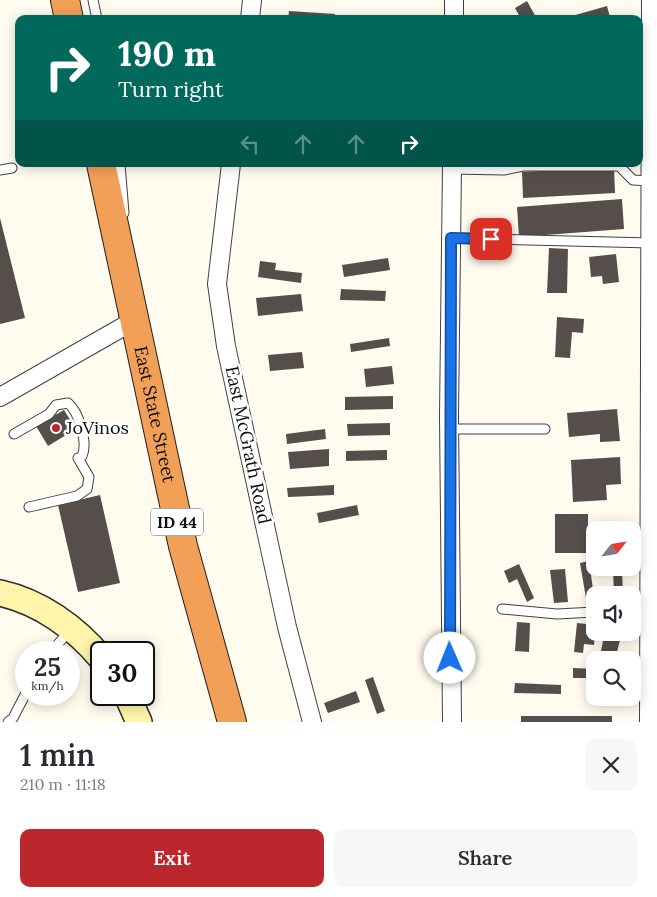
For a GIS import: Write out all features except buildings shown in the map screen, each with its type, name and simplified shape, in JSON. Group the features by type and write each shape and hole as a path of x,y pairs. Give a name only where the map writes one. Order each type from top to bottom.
{"highway":[{"path":"65,0 68,15"},
{"name":"East State Street","path":"102,167 183,546 232,722"}],"street":[{"path":"250,15 252,0"},
{"path":"454,0 454,15"},
{"path":"649,722 654,612 654,278 650,243 652,0"},
{"name":"East McGrath Road","path":"231,167 217,284 226,346 272,559 312,722"},
{"path":"452,167 449,429 452,722"},
{"path":"0,397 133,312"},
{"path":"0,593 43,609 72,628 90,647"},
{"path":"132,706 139,722"}],"lane":[{"path":"93,0 96,15"},
{"path":"120,167 125,226"},
{"path":"452,167 504,170 518,167"},
{"path":"620,167 633,180 651,181"},
{"path":"0,170 12,168"},
{"path":"126,236 133,312"},
{"path":"451,238 650,243"},
{"path":"14,434 49,414 56,405 68,403 77,416 85,450 80,457 89,477 87,489 77,496 29,506"},
{"path":"449,429 545,429"},
{"path":"502,609 557,614 586,612"},
{"path":"641,612 654,612"},
{"path":"61,641 72,628"},
{"path":"8,722 14,718 20,706"}],"place":[{"name":"JoVinos","path":"56,428"}],"route":[{"path":"450,658 449,416 451,238 491,239"}]}
